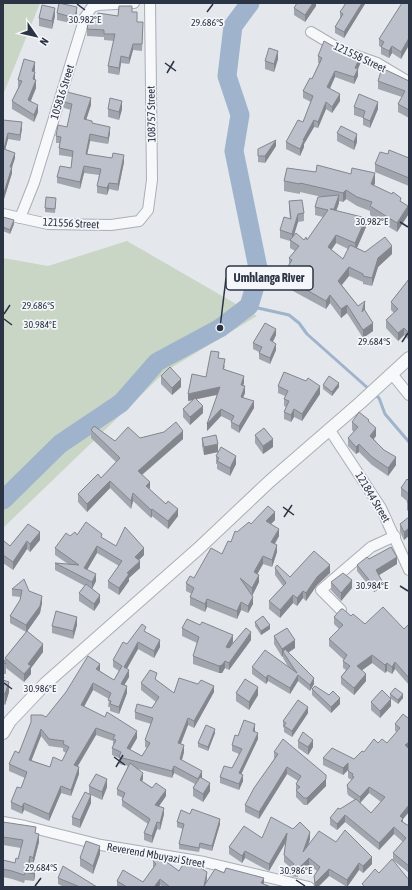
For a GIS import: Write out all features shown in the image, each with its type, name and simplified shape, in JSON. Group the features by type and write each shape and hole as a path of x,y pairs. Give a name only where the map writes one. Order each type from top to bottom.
{"street":[{"name":"105816 Street","path":"20,218 34,183 85,18 92,7 98,5 134,3"},
{"name":"108757 Street","path":"139,221 148,210 152,194 150,3"},
{"name":"121558 Street","path":"311,32 343,51 377,63 409,82"},
{"name":"121556 Street","path":"3,214 48,224 111,225 139,221"},
{"path":"3,733 10,721 46,683 198,549 270,480 360,403 409,358"},
{"path":"388,377 409,395"},
{"name":"121844 Street","path":"329,429 381,508 409,570"},
{"path":"341,610 321,590 358,556 371,547 394,536"},
{"name":"Reverend Mbuyazi Street","path":"3,822 101,845 204,862 308,887"}],"green space":[{"path":"3,3 40,3 3,95"},
{"path":"127,241 257,316 166,371 3,528 3,258 48,266"}],"building":[{"path":"59,3 77,7 75,18 57,13"},
{"path":"297,3 313,3 305,15 294,8"},
{"path":"346,3 362,3 344,32 335,27 343,14 340,12"},
{"path":"402,3 409,3 409,38 401,52 392,46 389,51 381,47 384,42 379,39"},
{"path":"42,5 55,8 52,21 39,18"},
{"path":"119,6 132,6 132,12 137,12 137,22 143,22 142,44 133,44 129,58 121,56 119,68 108,66 115,34 104,34 104,30 87,29 89,19 98,19 98,13 118,16"},
{"path":"324,41 340,50 360,57 355,68 358,69 354,77 335,71 327,87 340,94 332,107 326,102 318,122 314,120 303,140 300,149 286,142 298,120 303,122 313,96 303,91 310,78 312,79 322,58 318,56"},
{"path":"269,48 278,51 274,64 265,61"},
{"path":"24,59 35,62 32,71 35,72 33,79 36,80 28,100 38,105 34,115 12,101 22,81 18,80"},
{"path":"382,68 409,81 409,110 398,104 405,91 378,81"},
{"path":"67,92 91,98 84,119 92,121 92,123 110,127 108,138 90,134 86,154 112,158 113,153 124,155 118,184 109,183 107,188 97,186 101,169 84,166 80,182 57,177 60,166 71,168 73,151 59,148 61,137 56,136 58,125 67,127 72,104 64,102"},
{"path":"359,94 378,102 370,121 363,118 365,111 354,107"},
{"path":"110,98 122,101 119,112 108,109"},
{"path":"3,120 22,122 20,135 8,133 4,149 15,153 3,196"},
{"path":"341,126 357,134 354,142 337,133"},
{"path":"276,140 265,156 258,156 258,149"},
{"path":"389,150 409,158 409,178 375,164 380,152 388,154"},
{"path":"317,165 351,174 352,168 375,173 371,184 392,194 393,192 401,198 400,201 408,206 397,223 370,206 372,202 357,197 346,190 343,193 300,183 284,181 287,168 316,172"},
{"path":"339,195 334,209 330,209 366,218 355,243 336,235 328,247 343,259 350,245 365,252 385,237 392,246 378,258 372,278 363,276 363,274 349,267 338,281 358,306 365,301 362,312 364,309 373,323 363,330 347,305 341,309 330,295 326,301 282,276 292,260 289,258 299,246 290,240 296,233 304,240 306,237 307,240 328,210 315,207 318,197"},
{"path":"46,197 56,198 55,209 45,208"},
{"path":"302,200 304,213 298,214 292,234 280,230 284,217 291,219 289,201"},
{"path":"3,217 14,220 10,230 3,227"},
{"path":"409,279 409,333 404,328 398,333 386,320 398,309 391,302"},
{"path":"265,323 276,329 270,340 276,344 270,358 259,353 262,347 253,343"},
{"path":"211,351 219,352 218,358 225,359 223,369 244,376 241,385 245,386 241,397 254,401 239,426 231,422 234,416 221,409 207,424 220,387 188,394 192,374 206,377"},
{"path":"170,367 181,379 172,388 161,376"},
{"path":"284,372 306,381 308,378 320,386 302,414 294,409 291,415 284,412 289,401 284,399 288,391 278,386"},
{"path":"329,376 339,383 332,392 323,385"},
{"path":"195,398 203,406 190,417 183,409"},
{"path":"359,412 376,428 370,436 384,450 396,457 388,468 372,457 359,444 356,447 348,438 358,427 352,422"},
{"path":"176,422 183,431 138,471 150,482 146,486 166,504 168,501 178,509 168,521 152,509 151,510 133,493 131,501 110,481 87,504 78,494 98,474 101,478 120,458 91,430 94,426 115,441 128,427 140,438 164,432"},
{"path":"264,428 273,439 263,446 255,435"},
{"path":"216,435 218,444 204,447 202,438"},
{"path":"221,447 236,456 230,468 217,461 219,458 216,456"},
{"path":"407,479 409,481 409,494 401,488"},
{"path":"268,506 275,512 266,521 279,529 271,542 277,545 272,560 263,556 254,572 259,575 252,588 240,578 253,597 248,606 241,602 237,611 207,599 205,604 190,597 194,588 186,583 190,576 194,578 211,548 222,554 228,541 231,542 235,531 237,532 249,522 251,524"},
{"path":"409,517 409,528 404,532 400,524"},
{"path":"86,522 102,534 101,537 116,546 125,527 144,548 135,557 140,561 127,573 129,574 119,588 108,581 122,561 97,546 84,568 96,574 92,582 55,563 79,565 55,548 66,533 70,536 75,532 77,535"},
{"path":"28,524 40,532 30,544 27,541 13,562 3,555 3,542 4,541 10,546"},
{"path":"391,547 397,557 376,570 382,581 374,586 357,565 367,557 369,559"},
{"path":"314,551 330,565 317,577 306,593 303,591 297,598 293,595 280,610 269,601 286,583 275,568 277,565 290,577"},
{"path":"343,573 352,580 341,593 331,582"},
{"path":"24,579 29,591 42,596 40,606 26,625 10,616 20,600 22,590 12,589"},
{"path":"86,584 100,595 94,604 79,593"},
{"path":"383,607 404,629 409,624 409,678 395,662 392,667 387,663 385,665 372,655 357,666 366,674 354,688 341,677 350,666 343,661 347,655 329,639 343,625 334,617 341,609 343,609 351,616 353,614 365,624"},
{"path":"56,611 77,617 73,631 52,626"},
{"path":"263,616 270,625 261,631 255,622"},
{"path":"187,619 200,625 202,622 233,635 226,647 229,648 246,628 251,632 229,663 225,661 219,666 193,656 199,637 182,628"},
{"path":"142,624 146,627 144,631 160,640 154,651 138,642 124,667 129,670 121,684 127,686 119,707 110,704 111,701 108,700 111,693 93,683 81,705 105,717 107,712 137,731 127,748 142,756 150,743 145,740 153,718 135,712 137,704 152,708 159,697 141,683 150,670 157,673 155,679 174,693 179,678 198,684 201,680 214,686 194,721 188,718 178,743 184,745 180,759 202,771 198,779 174,766 172,771 119,757 121,752 112,748 116,740 113,739 115,735 96,728 74,765 79,767 71,790 61,786 49,814 24,803 22,807 11,802 17,787 21,788 27,772 9,764 15,751 19,753 31,722 31,715 42,715 46,717 66,692 88,656 100,664 96,669 114,680 122,666 113,660 123,642 127,644","holes":["41,729 49,739 64,741 63,744 69,747 62,761 53,757 50,767 29,760"]},
{"path":"287,628 295,640 282,649 274,636"},
{"path":"27,631 43,644 28,664 31,666 24,674 5,658"},
{"path":"285,649 314,678 310,685 298,675 290,688 268,675 266,678 252,667 265,650 297,673 283,652"},
{"path":"245,679 258,687 249,702 236,693"},
{"path":"3,680 9,682 5,694 3,693"},
{"path":"315,686 329,695 333,691 340,698 331,707 312,689"},
{"path":"395,688 403,694 398,700 390,694"},
{"path":"382,690 391,699 380,711 371,702"},
{"path":"298,700 308,707 292,731 284,726 286,723 283,721"},
{"path":"403,714 408,718 409,717 409,742 405,745 409,749 409,805 400,816 403,819 401,821 409,826 409,866 393,853 406,838 394,827 379,843 345,815 337,824 330,818 338,808 340,809 356,799 371,813 385,797 369,787 360,797 348,788 347,785 354,777 352,776 353,774 348,771 348,763 343,768 323,758 332,748 354,759 362,751 364,752 374,739 378,743 382,739 387,743 400,728 395,724"},
{"path":"244,720 255,724 253,731 258,733 239,773 243,775 239,784 220,777 224,766 232,768 242,749 232,745 235,735 238,736"},
{"path":"206,725 215,729 208,747 198,743"},
{"path":"303,732 313,740 308,747 298,741"},
{"path":"283,739 326,775 326,779 307,798 304,798 296,790 300,787 296,784 301,776 287,767 259,812 245,805 254,788 278,754 274,752"},
{"path":"130,763 143,773 140,780 152,788 156,783 166,790 155,805 164,808 160,823 157,822 152,836 144,833 150,819 122,800 125,793 117,789"},
{"path":"96,774 107,779 102,792 89,786"},
{"path":"200,777 210,783 203,794 193,788"},
{"path":"85,792 91,795 80,820 72,817"},
{"path":"192,809 220,819 212,846 200,843 199,848 179,844 184,824 177,822 181,810 190,814"},
{"path":"271,817 293,829 300,822 310,832 303,852 319,831 336,842 345,830 372,857 363,866 359,863 347,880 329,869 315,883 314,876 320,867 309,858 297,870 290,869 294,864 284,855 287,833 269,864 245,851 242,856 229,847 244,826 262,838"},
{"path":"3,822 36,827 35,833 39,834 33,858 30,856 28,866 35,868 34,874 25,872 24,875 3,869 3,860 15,863 16,858 18,859 23,840 3,837"},
{"path":"86,841 100,846 93,866 80,858"},
{"path":"157,855 179,871 184,863 187,865 190,861 207,872 204,886 215,869 224,873 226,868 264,878 261,883 271,887 170,887 160,879 154,887 127,887 117,881 123,870 143,882 156,864 153,861"},
{"path":"392,859 409,880 409,887 365,887 362,884 375,869 379,873"},
{"path":"63,866 97,887 80,887 58,878"}],"waterway":[{"path":"3,500 60,444 121,403 157,362 220,328 249,306 259,273 234,151 240,115 227,76 233,26 250,3"},
{"path":"249,306 289,315 299,323 307,334 370,390"},
{"path":"374,394 379,398 385,414 409,442"}],"place":[{"name":"Umhlanga River","path":"220,328"}]}
